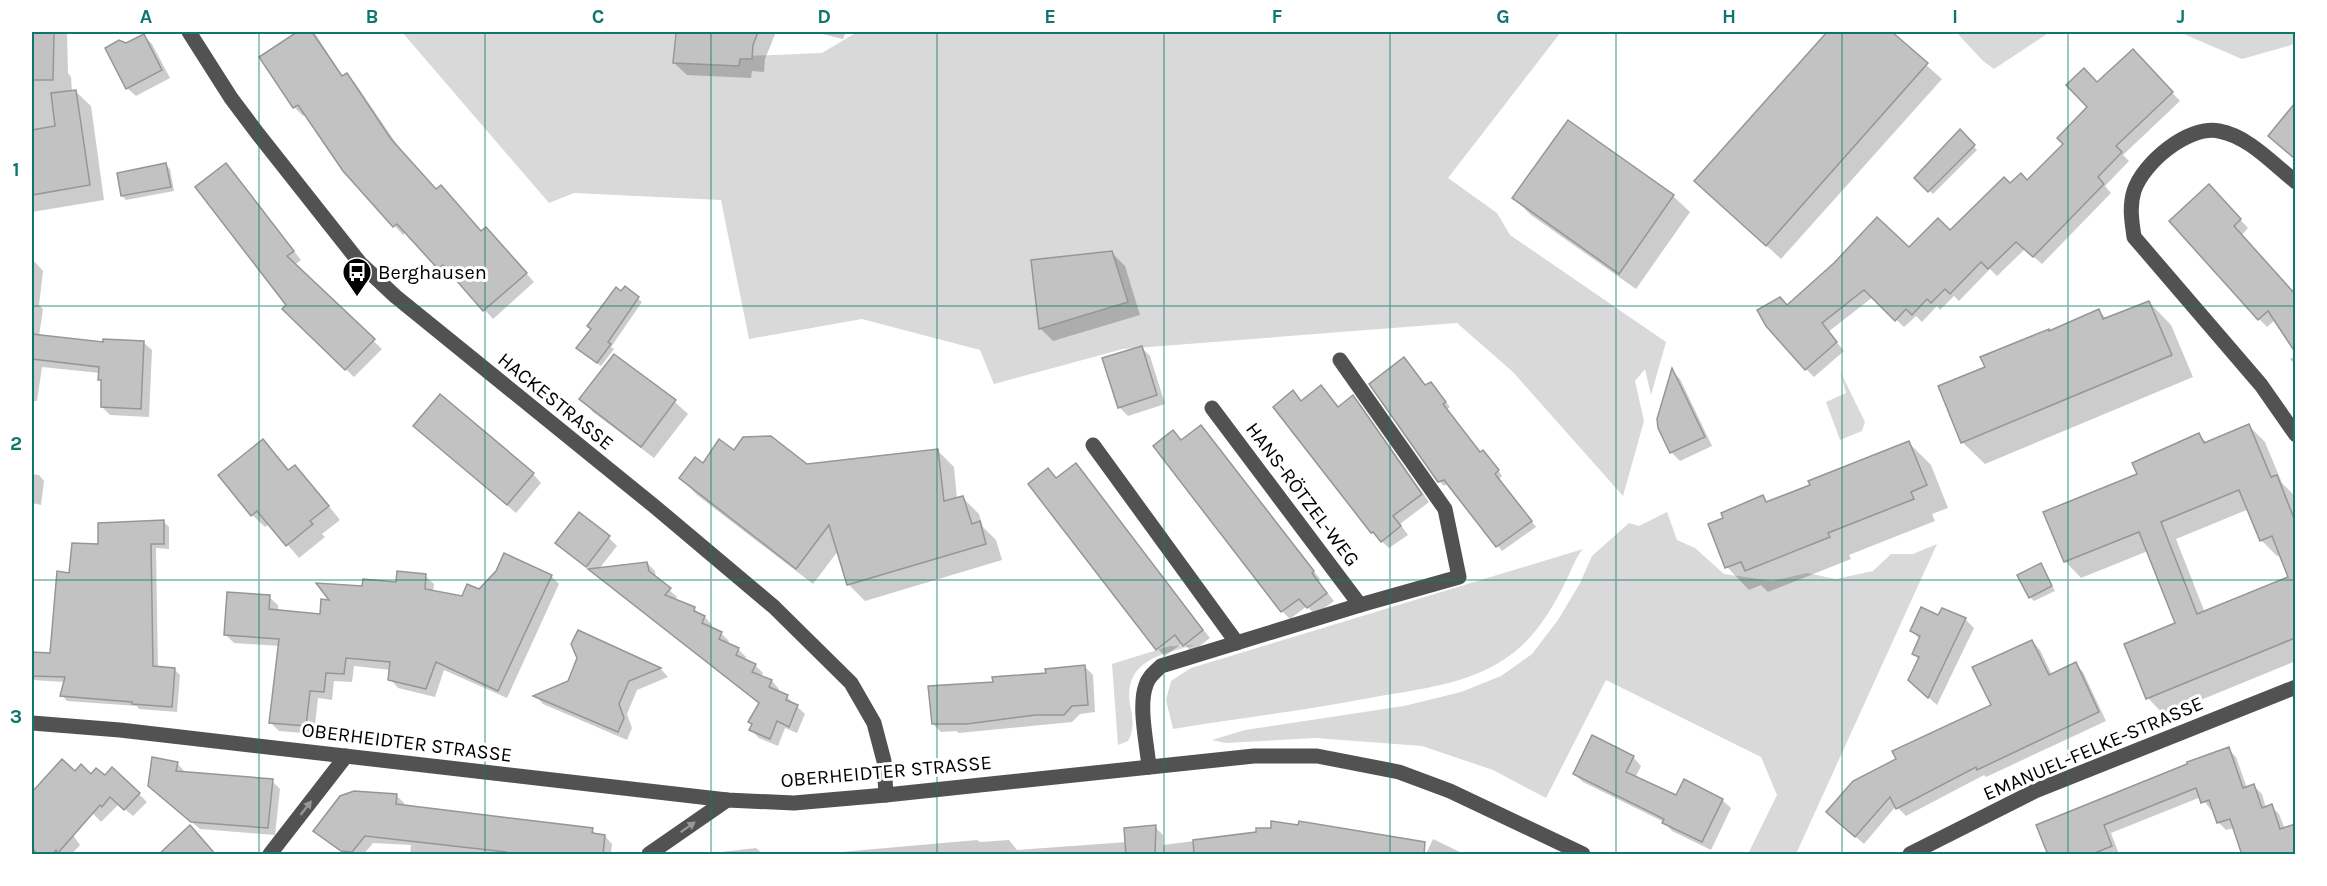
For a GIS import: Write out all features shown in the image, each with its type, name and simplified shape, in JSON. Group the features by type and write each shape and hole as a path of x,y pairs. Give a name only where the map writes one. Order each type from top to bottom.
{"street":[{"name":"HACKESTRASSE","path":"189,32 231,98 360,263 395,296 654,506 774,607 851,683 874,723 884,761 886,795"},
{"path":"2295,182 2244,141 2218,131 2199,133 2184,139 2157,156 2143,173 2134,190 2131,210 2134,237 2261,385 2295,435"},
{"path":"1149,767 1143,701 1146,685 1151,675 1161,666 1360,604 1459,577 1445,509 1340,360"},
{"name":"HANS-RÖTZEL-WEG","path":"1212,408 1360,604"},
{"path":"1093,445 1237,643"},
{"name":"EMANUEL-FELKE-STRASSE","path":"1910,855 2035,791 2295,687"},
{"name":"OBERHEIDTER STRASSE","path":"32,723 120,730 727,800 794,803 1254,756 1317,756 1399,772 1450,791 1583,855"},
{"path":"270,855 346,756"},
{"path":"649,855 727,800"}],"shaded area":[{"path":"402,32 675,32 673,59 822,53 857,32 1561,32 1448,178 1497,213 1510,235 1666,342 1651,395 1645,369 1635,381 1644,421 1623,496 1513,372 1457,323 1123,349 994,384 980,350 862,319 749,339 721,200 574,193 549,203"},
{"path":"1956,32 2050,32 1994,69 1983,61"},
{"path":"2179,32 2295,32 2295,44 2242,59"},
{"path":"1840,371 1865,422 1862,431 1840,440 1826,402 1846,393"},
{"path":"1667,512 1677,540 1695,548 1724,574 1773,581 1807,573 1836,579 1873,571 1891,554 1913,554 1937,544 1796,854 1748,854 1777,795 1761,757 1606,680 1546,798 1493,770 1422,746 1315,738 1226,743 1212,740 1245,730 1404,706 1461,692 1501,676 1532,654 1558,620 1580,583 1592,556 1629,523 1639,526"},
{"path":"1583,549 1555,602 1535,632 1509,656 1478,673 1445,684 1410,691 1173,729 1166,700 1171,681 1191,668"},
{"path":"1195,645 1156,657 1137,671 1129,693 1133,722 1131,733 1128,741 1118,745 1112,664 1170,646"}],"building":[{"path":"32,32 54,32 53,80 32,80"},
{"path":"297,32 312,32 342,76 347,73 391,139 436,189 441,185 481,231 486,227 527,273 483,311 443,265 438,269 397,224 393,227 343,171 298,105 293,108 259,57"},
{"path":"676,32 758,32 753,45 752,59 740,59 739,66 673,63"},
{"path":"1827,32 1892,32 1928,63 1766,246 1694,181"},
{"path":"144,34 162,70 126,89 105,48 119,40 126,43"},
{"path":"2133,49 2173,92 2116,146 2122,152 2098,177 2104,184 2033,257 2016,242 1988,269 1981,262 1950,294 1945,289 1931,303 1927,299 1912,315 1906,309 1895,321 1864,290 1822,323 1837,342 1805,370 1766,326 1757,310 1780,297 1787,305 1834,263 1877,217 1909,247 1938,218 1950,230 2004,177 2010,183 2021,173 2027,180 2063,144 2057,138 2087,107 2066,85 2084,68 2097,82"},
{"path":"76,90 90,185 32,195 32,130 55,126 51,93"},
{"path":"2295,103 2295,159 2268,136"},
{"path":"1568,120 1674,195 1619,274 1512,198"},
{"path":"1960,129 1975,145 1928,192 1914,178"},
{"path":"166,163 171,187 121,196 117,173"},
{"path":"226,163 294,251 287,256 375,339 345,370 282,309 286,305 195,187"},
{"path":"2209,184 2241,219 2234,226 2295,294 2295,352 2268,311 2258,320 2169,221"},
{"path":"1112,251 1128,302 1039,329 1031,260"},
{"path":"625,286 639,297 608,342 611,344 597,363 576,348 591,329 587,326 616,287 621,291"},
{"path":"2149,301 2172,355 1961,443 1938,386 1985,367 1980,357 2049,329 2049,331 2099,309 2103,319"},
{"path":"32,334 103,342 103,339 144,341 141,409 101,407 99,367 32,359"},
{"path":"1142,346 1157,395 1118,408 1102,358"},
{"path":"614,354 676,400 641,447 579,399"},
{"path":"1404,357 1425,385 1431,382 1446,402 1443,404 1480,452 1483,450 1499,470 1495,474 1532,521 1496,547 1444,480 1438,482 1369,384"},
{"path":"1672,368 1705,437 1670,453 1658,428 1657,419"},
{"path":"1321,385 1338,407 1353,395 1422,494 1393,516 1401,526 1381,542 1373,532 1371,533 1273,407 1293,390 1301,401"},
{"path":"440,394 534,473 507,505 413,426"},
{"path":"2249,424 2271,477 2277,475 2295,521 2295,638 2146,699 2124,644 2175,623 2139,532 2064,562 2043,512 2137,474 2132,463 2199,433 2204,443","holes":["2239,490 2260,541 2272,536 2288,577 2197,614 2161,522"]},
{"path":"1201,425 1314,571 1312,573 1327,593 1307,608 1299,599 1281,612 1153,446 1173,430 1181,440"},
{"path":"771,436 807,464 938,449 944,501 963,496 972,524 980,521 986,544 847,585 829,525 796,569 679,478 695,457 703,463 719,439 734,450 743,437"},
{"path":"263,439 288,470 295,465 329,506 310,521 313,524 286,546 257,511 251,516 218,475"},
{"path":"1909,441 1927,485 1911,492 1914,499 1828,533 1830,537 1745,571 1741,562 1725,568 1708,524 1723,518 1721,513 1763,495 1766,502 1810,485 1808,481"},
{"path":"1076,463 1203,630 1183,646 1175,635 1156,650 1028,484 1048,468 1056,478"},
{"path":"579,512 610,536 586,567 555,543"},
{"path":"164,520 164,544 151,544 153,666 175,668 172,707 60,696 65,677 32,676 32,652 50,653 57,571 69,573 72,543 98,544 98,523"},
{"path":"504,553 552,575 498,691 436,662 426,689 388,680 390,662 346,658 344,674 326,673 324,692 310,691 306,726 269,723 279,639 224,635 227,592 270,595 269,609 320,614 321,599 329,600 316,583 362,586 363,579 396,582 397,571 426,574 425,589 462,596 467,584 479,589 496,571"},
{"path":"647,562 649,571 671,588 665,595 695,607 694,611 705,616 702,623 722,632 719,639 739,648 736,655 756,664 752,672 772,680 769,687 788,695 786,700 798,705 789,727 777,721 770,739 749,730 752,724 748,722 759,703 588,569"},
{"path":"2041,563 2052,586 2029,598 2017,575"},
{"path":"1921,607 1938,615 1942,608 1966,618 1928,698 1908,680 1919,657 1912,654 1920,636 1910,631"},
{"path":"578,630 661,668 629,681 619,704 624,718 618,732 533,696 568,681 577,658 571,644"},
{"path":"2032,640 2049,675 2076,662 2099,712 1977,770 1976,767 1896,809 1890,797 1855,837 1826,812 1853,781 1896,759 1892,751 1991,705 1972,667"},
{"path":"1085,665 1088,705 1072,706 1064,715 1036,715 967,724 932,724 928,686 993,682 992,677 1046,673 1045,669"},
{"path":"1592,735 1634,756 1626,772 1676,795 1684,779 1723,799 1702,842 1662,823 1664,819 1573,774"},
{"path":"2229,747 2243,788 2254,784 2262,808 2272,804 2280,829 2295,824 2295,855 2242,855 2230,819 2217,823 2209,800 2201,803 2196,788 2104,825 2112,846 2090,855 2048,855 2036,825 2187,764 2187,762"},
{"path":"152,757 178,762 176,771 273,779 268,828 191,822 148,786"},
{"path":"62,759 75,771 81,764 91,774 96,768 105,775 112,767 140,793 124,810 110,797 102,807 100,805 58,853 56,850 52,855 38,855 32,848 32,792"},
{"path":"354,791 397,794 396,804 593,828 592,833 605,835 603,855 506,855 506,852 365,836 352,852 341,851 313,831 340,796"},
{"path":"1271,821 1298,825 1299,821 1425,842 1424,855 1194,855 1193,840 1256,832 1256,828 1271,828"},
{"path":"190,825 216,855 158,855"},
{"path":"1156,825 1155,855 1126,855 1124,828"}],"place":[{"name":"Berghausen","path":"357,298"}]}
